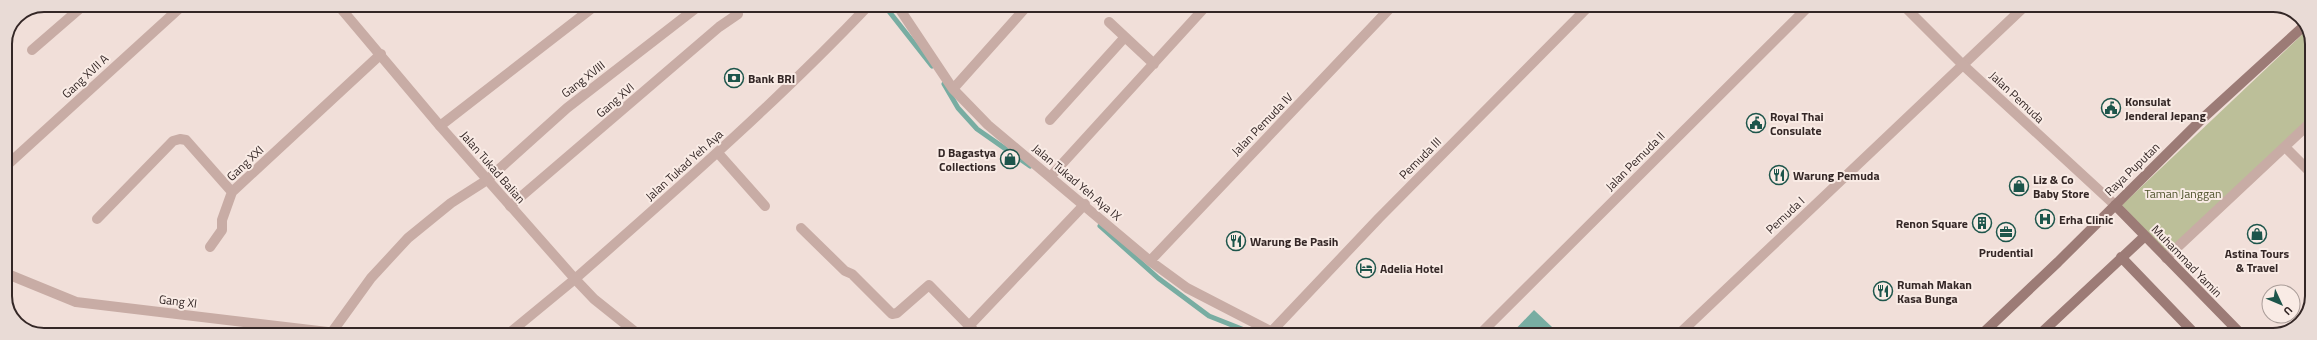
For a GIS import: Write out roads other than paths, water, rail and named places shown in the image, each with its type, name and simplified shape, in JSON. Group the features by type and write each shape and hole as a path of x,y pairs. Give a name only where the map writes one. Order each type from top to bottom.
{"main road":[{"name":"Raya Puputan","path":"1988,328 2058,262 2203,118 2301,28"},
{"name":"Muhammad Yamin","path":"2115,205 2235,328"},
{"path":"2046,328 2145,236"},
{"path":"2121,257 2189,328"}],"street":[{"path":"32,50 76,12"},
{"name":"Gang XVII A","path":"12,161 175,12"},
{"name":"Jalan Tukad Balian","path":"345,12 487,180 575,279 621,328"},
{"path":"440,126 587,12"},
{"name":"Gang XVIII","path":"335,328 372,278 408,238 451,203 487,180 567,108 691,12"},
{"name":"Jalan Tukad Yeh Aya","path":"516,328 575,279 718,153 784,91 862,12"},
{"name":"Jalan Tukad Yeh Aya IX","path":"902,12 953,89 988,125 1085,204 1150,261 1187,288 1265,328"},
{"path":"953,89 1022,12"},
{"path":"1051,176 1201,12"},
{"name":"Jalan Pemuda IV","path":"1150,261 1386,12"},
{"name":"Pemuda III","path":"1280,328 1379,218 1583,12"},
{"name":"Jalan Pemuda II","path":"1485,328 1803,12"},
{"name":"Jalan Pemuda","path":"1910,12 1963,65 2115,205"},
{"name":"Pemuda I","path":"1685,328 2019,12"},
{"name":"Gang XVI","path":"510,206 720,27 738,14"},
{"path":"1109,22 1154,64"},
{"path":"1050,120 1125,37"},
{"name":"Gang XXI","path":"97,219 173,141 180,139 186,140 232,192 381,54"},
{"path":"2166,258 2305,127"},
{"path":"2285,146 2305,167"},
{"path":"718,153 765,206"},
{"path":"210,246 222,230 222,220 232,192"},
{"path":"801,228 845,271 852,274 892,314 897,313 929,285 969,326 1085,204"},
{"name":"Gang XI","path":"12,276 76,302 298,328"}],"water":[{"path":"1534,310 1552,327 1551,328 1517,328"}],"waterway":[{"path":"890,12 932,66"},
{"path":"944,84 958,108 977,129 1030,166"},
{"path":"1100,226 1158,278 1209,316 1239,328"}],"place":[{"name":"Bank BRI","path":"734,78"},
{"name":"Konsulat Jenderal Jepang","path":"2111,108"},
{"name":"Royal Thai Consulate","path":"1756,123"},
{"name":"D Bagastya Collections","path":"1010,159"},
{"name":"Warung Pemuda","path":"1779,175"},
{"name":"Liz & Co Baby Store","path":"2019,186"},
{"name":"Erha Clinic","path":"2045,219"},
{"name":"Renon Square","path":"1982,223"},
{"name":"Prudential","path":"2006,232"},
{"name":"Astina Tours & Travel","path":"2257,234"},
{"name":"Warung Be Pasih","path":"1236,241"},
{"name":"Adelia Hotel","path":"1366,268"},
{"name":"Rumah Makan Kasa Bunga","path":"1883,291"}],"park label":[{"name":"Taman Janggan","path":"2183,193"}]}
